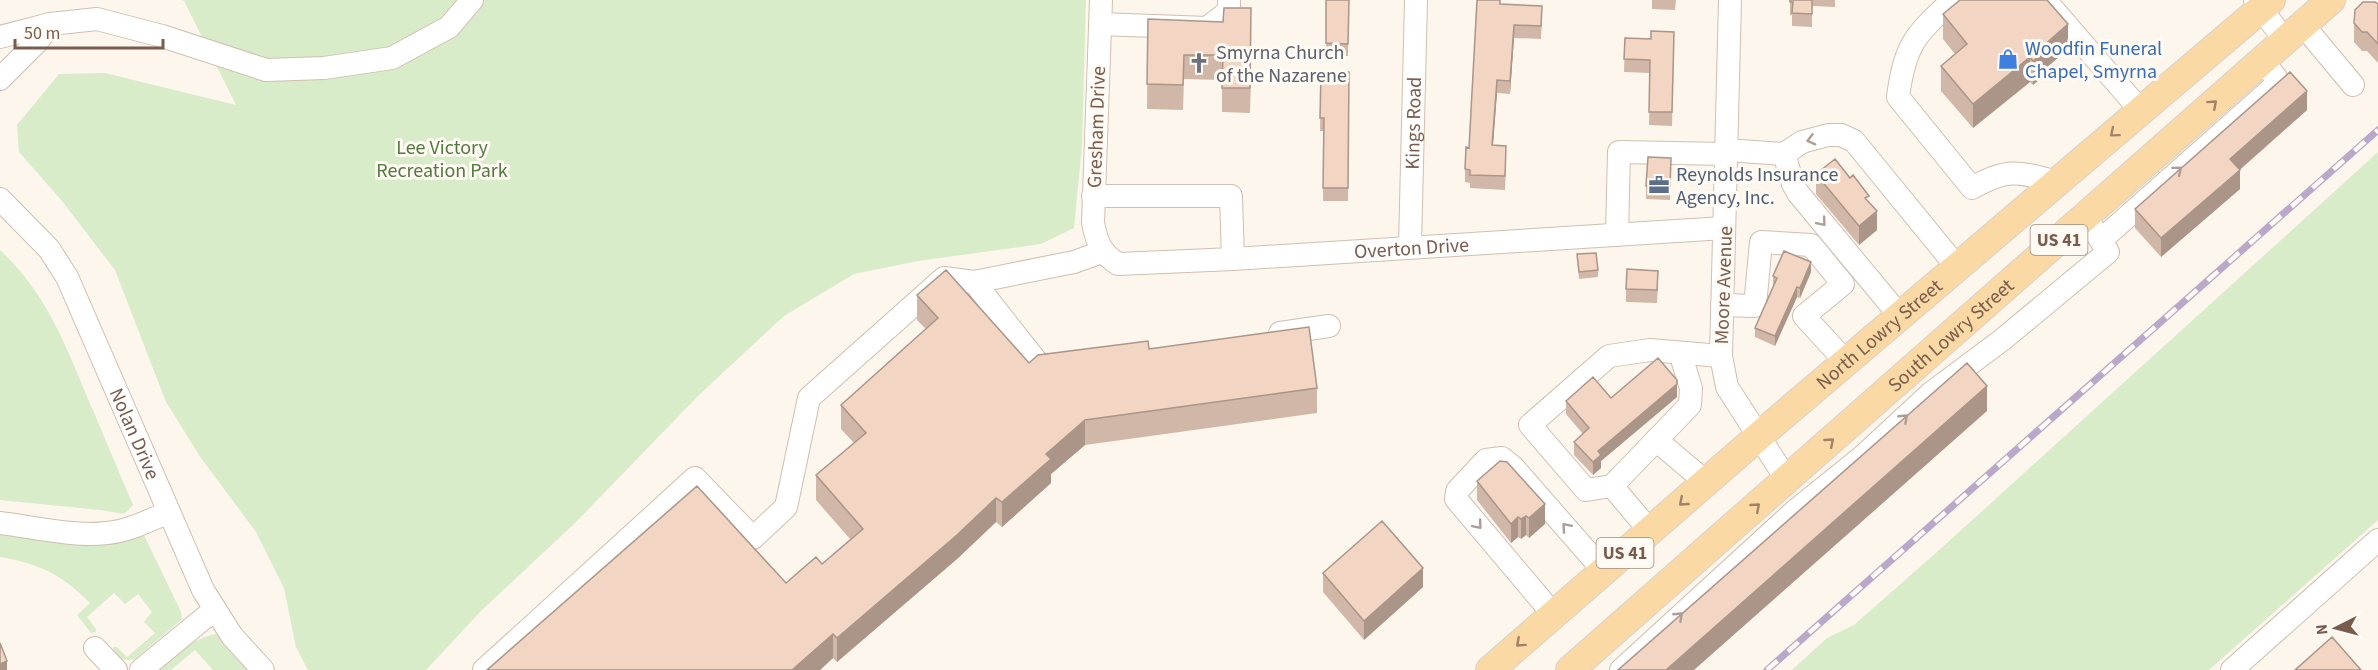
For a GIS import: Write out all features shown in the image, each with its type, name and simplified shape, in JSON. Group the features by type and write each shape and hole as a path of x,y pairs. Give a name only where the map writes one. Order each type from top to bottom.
{"main road":[{"name":"South Lowry Street","path":"1570,670 1982,308 2093,228 2192,141 2262,60 2331,0"},
{"name":"North Lowry Street","path":"1490,670 1759,436 2140,111 2263,2"},
{"path":"2057,182 2093,228"}],"street":[{"path":"0,37 50,24 97,19 162,36 266,70 324,68 392,58 449,27 472,0"},
{"name":"Gresham Drive","path":"1101,0 1093,223 1096,240 1102,252"},
{"path":"1100,24 1207,28 1228,10 1229,0"},
{"name":"Kings Road","path":"1410,246 1416,0"},
{"name":"Moore Avenue","path":"1731,0 1721,356 1726,387 1787,480"},
{"path":"1953,0 1924,27 1911,45 1902,66 1898,98 1972,188 1991,177 2019,172 2057,182"},
{"path":"2045,0 2140,111"},
{"path":"2263,2 2353,85"},
{"path":"0,79 37,42 50,24"},
{"path":"1617,235 1619,152 1784,154 1802,142 1828,135 1842,135 1854,141 1957,267"},
{"path":"1784,154 1798,193 1900,315"},
{"path":"1093,196 1232,196 1233,259"},
{"name":"Nolan Drive","path":"1,199 49,249 67,277 203,590 232,636 263,670"},
{"name":"Overton Drive","path":"1102,252 1118,264 1233,259 1410,246 1724,228"},
{"path":"1621,670 1796,510 1863,456 1931,393 2002,340 2108,252 2093,228"},
{"path":"1722,305 1755,306 1761,242 1811,245 1843,284 1804,316 1846,362"},
{"path":"484,670 695,478 753,538 786,507 809,398 944,278 974,282 1074,262 1102,252"},
{"path":"974,282 1041,367 1088,361"},
{"path":"1982,308 2002,340"},
{"path":"1260,336 1329,326"},
{"path":"1680,353 1691,388 1689,405 1612,486 1586,490 1530,426 1609,356 1650,350 1721,356"},
{"path":"1656,440 1706,482"},
{"path":"1553,614 1456,499 1457,491 1485,460 1502,458 1513,467 1604,571"},
{"path":"1612,486 1650,531"},
{"path":"0,524 108,533 130,528 169,512"},
{"path":"2232,670 2378,540"},
{"path":"141,670 214,610"},
{"path":"95,648 116,670"}],"green space":[{"name":"Lee Victory Recreation Park","path":"181,0 1086,0 1082,146 1074,228 1041,244 918,261 854,274 784,316 699,395 575,523 481,611 426,670 308,670 296,647 284,588 256,532 201,458 166,402 115,270 62,201 19,152 17,125 59,74 105,73 236,105 184,1"},
{"path":"2378,152 2378,520 2209,670 1792,670 1827,638 1854,625 1937,552"},
{"path":"0,250 29,282 61,335 133,505 124,514 0,500"},
{"path":"0,533 79,543 107,544 143,533 181,612 182,619 135,659 121,658 115,654 113,647 117,647 127,657 155,633 144,622 152,612 138,594 125,604 114,593 87,617 96,629 96,632 91,633 77,615 90,603 49,572 27,563 0,557"},
{"path":"216,634 249,670 213,670 195,650 171,670 158,670 191,643"}],"building":[{"path":"1326,0 1349,0 1348,44 1326,43"},
{"path":"1477,0 1500,0 1500,4 1542,6 1541,26 1514,25 1510,81 1497,80 1492,145 1506,146 1505,176 1470,175 1470,170 1465,169 1466,147 1469,148"},
{"path":"1790,0 1812,0 1812,14 1792,13 1793,2"},
{"name":"Woodfin Funeral Chapel, Smyrna","path":"1960,0 2047,0 2068,24 2042,47 2045,51 2033,61 2030,57 1973,104 1941,66 1967,44 1943,14"},
{"path":"2363,2 2378,4 2378,44 2354,23 2355,10"},
{"path":"1224,8 1251,8 1250,88 1222,88 1223,55 1184,55 1183,85 1147,84 1148,19 1223,22"},
{"path":"1651,31 1674,32 1672,112 1649,112 1650,60 1624,59 1625,38 1651,39"},
{"path":"1321,72 1349,72 1348,188 1323,188 1324,118 1320,118"},
{"path":"2290,72 2307,91 2230,159 2240,170 2161,238 2135,209"},
{"name":"Reynolds Insurance Agency, Inc.","path":"1648,157 1671,158 1670,187 1646,186"},
{"path":"1835,159 1850,178 1853,175 1869,196 1865,198 1877,211 1859,226 1816,174"},
{"path":"1784,251 1811,262 1775,336 1755,328 1777,278 1773,276"},
{"path":"1596,253 1598,270 1579,272 1577,254"},
{"path":"1627,269 1658,271 1657,290 1626,289"},
{"path":"946,270 1029,363 1038,355 1148,341 1149,349 1309,327 1317,388 1085,420 1046,454 1051,459 1002,502 996,498 957,535 837,638 833,634 792,670 487,670 697,486 786,583 816,557 822,564 863,529 816,475 866,433 841,405 938,318 917,295"},
{"path":"1658,358 1677,380 1677,384 1598,451 1601,455 1593,462 1574,442 1589,428 1566,401 1593,377 1611,398"},
{"path":"1967,363 1987,386 1666,670 1618,670"},
{"path":"1500,461 1507,462 1545,504 1529,518 1518,517 1511,524 1477,481"},
{"path":"1382,521 1423,568 1364,621 1323,573"},
{"path":"2332,637 2361,670 2295,670"},
{"path":"0,643 7,661 0,664"}],"railway":[{"path":"1767,670 2378,130"}],"place":[{"name":"Woodfin Funeral Chapel, Smyrna","path":"2008,59"},
{"name":"Smyrna Church of the Nazarene","path":"1199,63"},
{"name":"Reynolds Insurance Agency, Inc.","path":"1659,185"}]}
